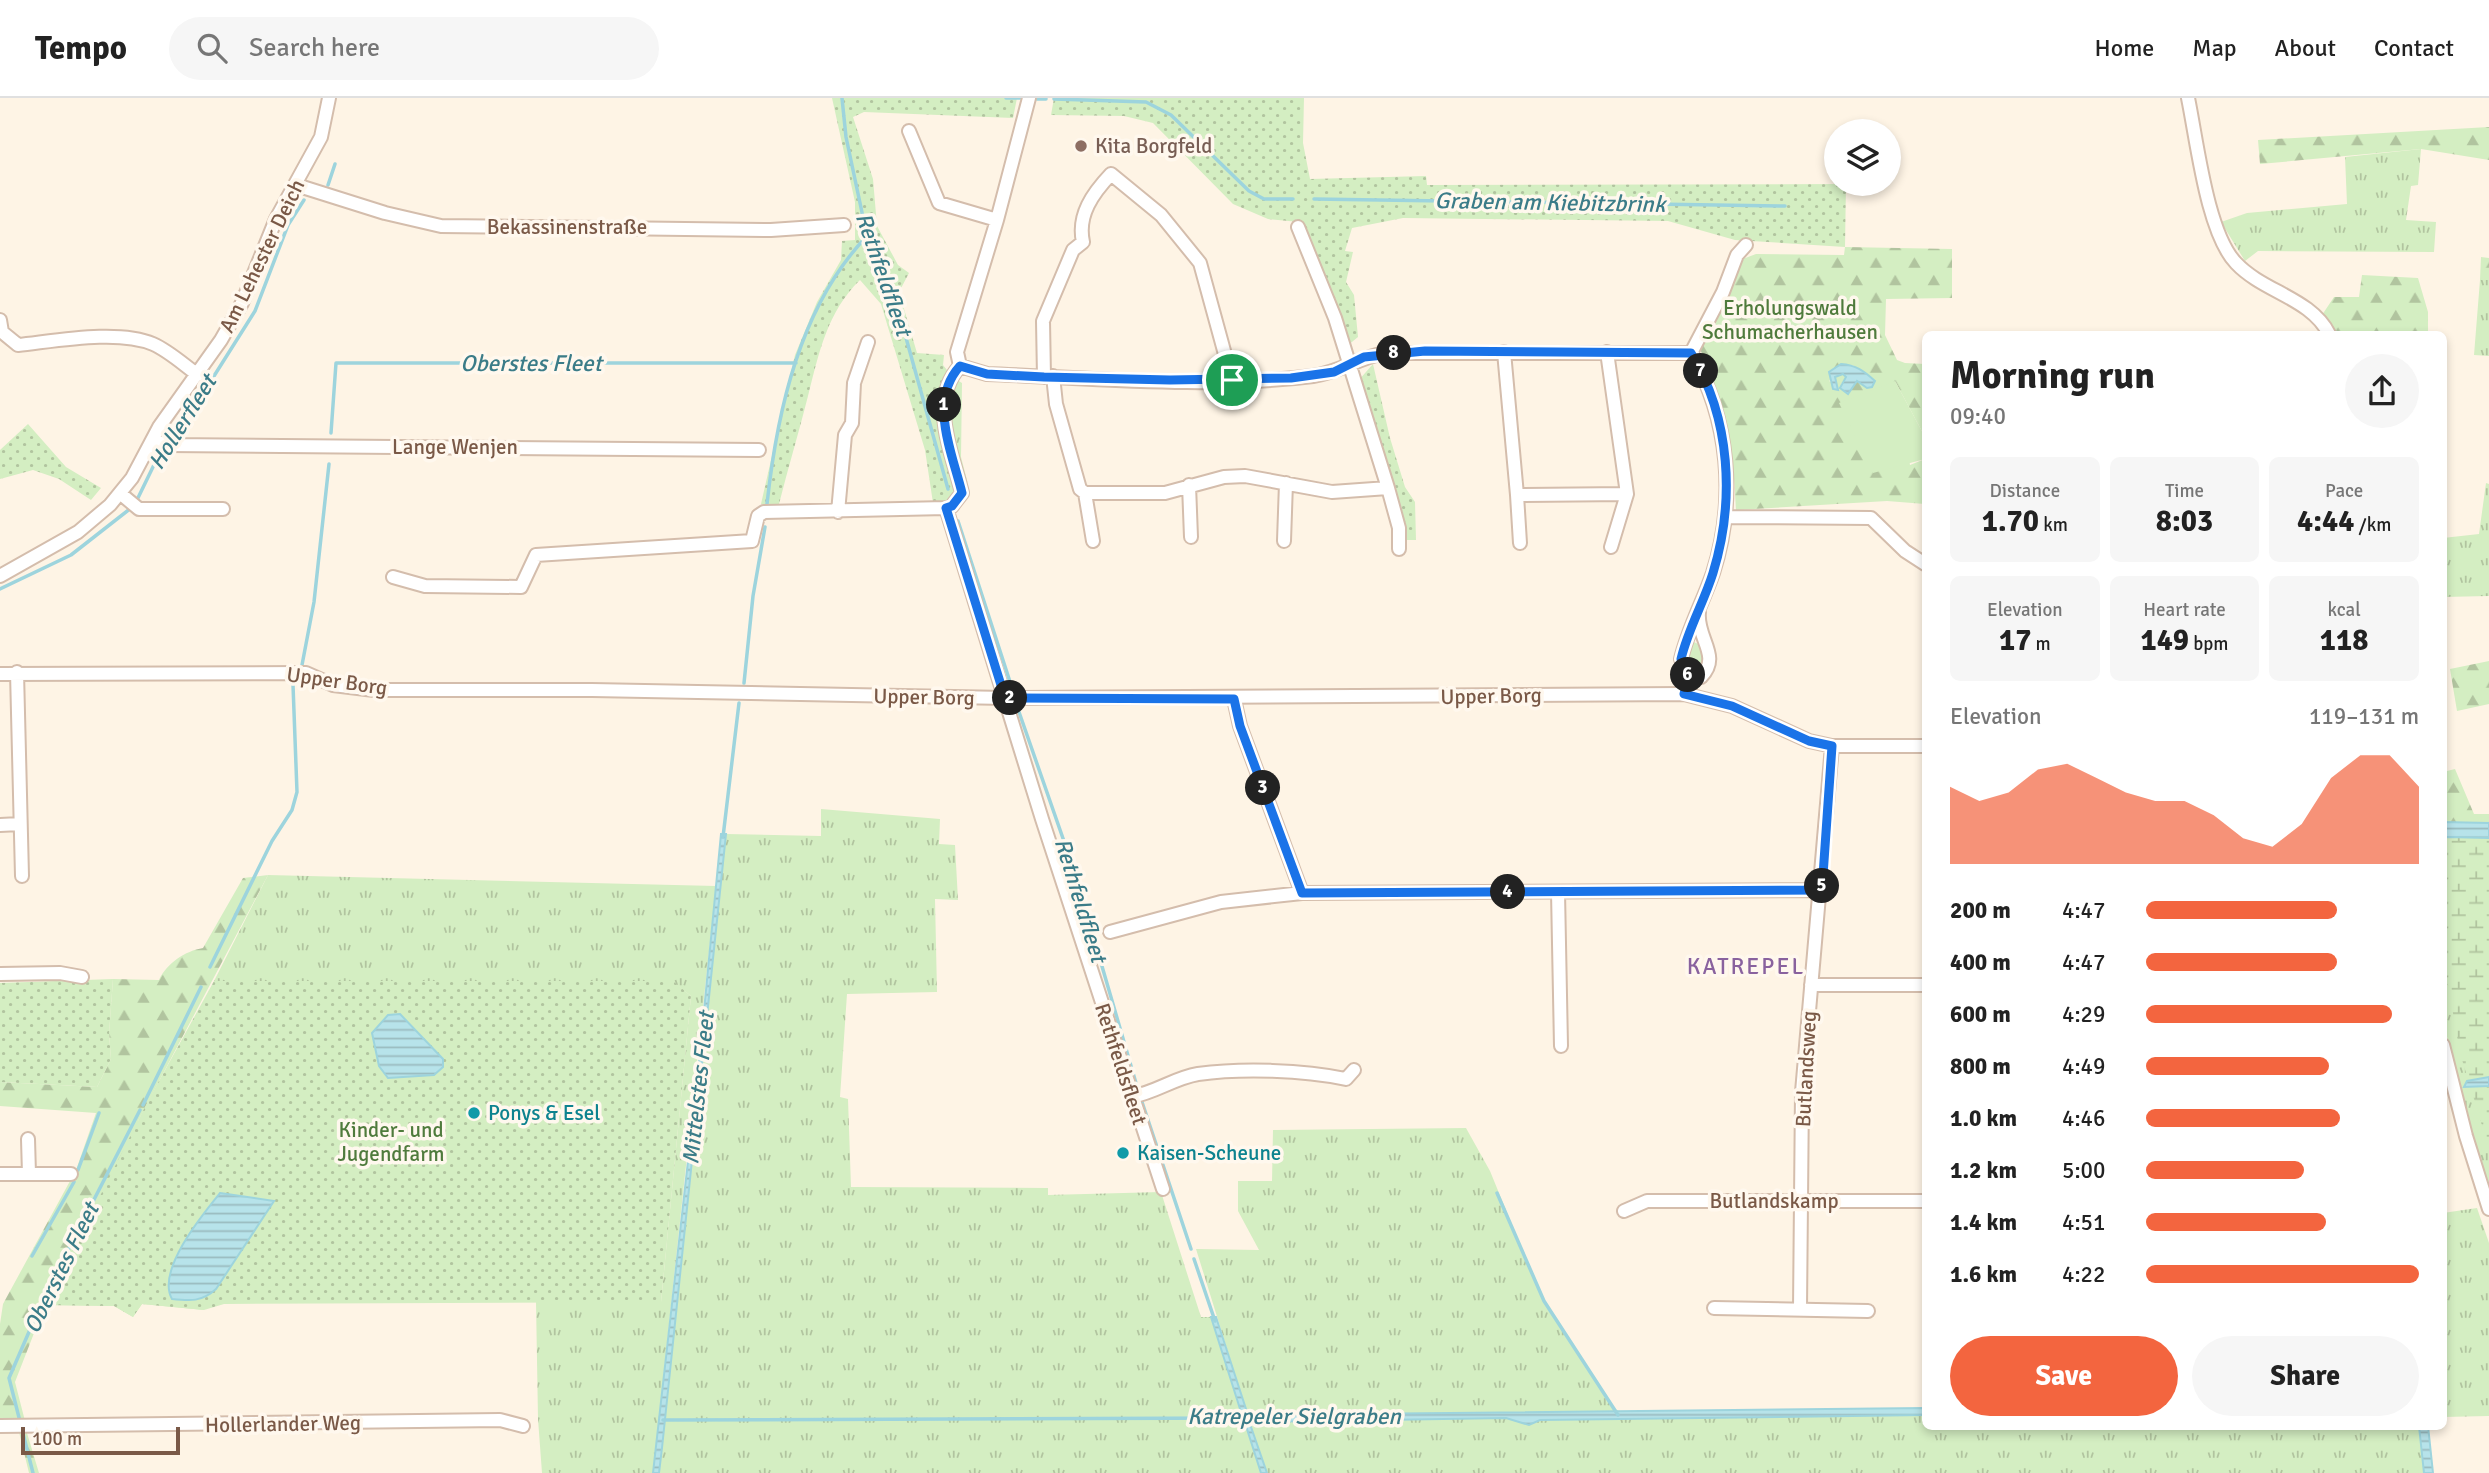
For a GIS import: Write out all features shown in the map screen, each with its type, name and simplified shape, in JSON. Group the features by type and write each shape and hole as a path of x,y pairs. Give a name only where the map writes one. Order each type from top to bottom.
{"street":[{"name":"Am Lehester Deich","path":"0,576 79,532 129,500 198,375 243,303 276,219 321,137 329,98"},
{"path":"964,368 957,352 997,220 1029,98"},
{"path":"2188,98 2213,219 2231,257 2267,287 2316,315 2327,331"},
{"path":"909,131 939,203 997,220"},
{"path":"1232,380 1200,263 1161,215 1111,174 1088,203 1080,226 1083,242 1073,250 1043,321 1049,377 1080,489 1085,493 1165,493 1224,477 1245,476 1332,492 1388,488"},
{"name":"Bekassinenstraße","path":"296,186 385,214 441,226 771,230 844,225"},
{"path":"1298,227 1308,256 1324,285 1350,364 1399,528 1399,549"},
{"path":"1691,353 1723,292 1737,255 1746,245"},
{"path":"0,320 2,332 18,345 85,339 137,339 155,345 198,375"},
{"path":"838,512 845,435 852,423 854,383 868,342"},
{"path":"1504,352 1520,543"},
{"path":"1607,352 1627,494 1611,547"},
{"path":"964,368 987,374 1049,377 1232,380 1317,375 1384,353 1691,353"},
{"path":"1684,694 1689,676 1681,659 1720,548 1726,517 1724,445 1707,383 1691,353"},
{"path":"393,578 425,586 521,587 536,555 752,541 758,516 764,512 838,512 952,506 962,493 946,427 943,395 948,380 964,368"},
{"name":"Lange Wenjen","path":"160,443 759,450"},
{"path":"1284,541 1286,483"},
{"path":"1189,485 1191,537"},
{"path":"1085,493 1093,541"},
{"path":"1517,495 1627,494"},
{"path":"129,500 145,509 223,509"},
{"name":"Rethfeldsfleet","path":"946,508 1131,1097 1163,1189"},
{"path":"1726,517 1871,518 1905,551 1922,562"},
{"path":"1689,676 1701,677 1711,662 1711,656 1700,636 1699,612"},
{"path":"17,672 22,876"},
{"name":"Upper Borg","path":"0,674 306,674 333,685 374,690 592,690 1005,698 1234,699 1684,694 1732,706 1809,741 1832,746 1922,746"},
{"path":"1234,699 1240,726 1302,893"},
{"name":"Butlandsweg","path":"1800,1309 1802,1093 1822,890 1832,746"},
{"path":"0,825 20,824"},
{"path":"1110,932 1221,902 1302,893 1822,890"},
{"path":"1558,892 1561,1045"},
{"path":"0,974 60,973 82,977"},
{"path":"1811,985 1922,985"},
{"path":"2447,1061 2466,1136 2489,1209"},
{"path":"1131,1097 1153,1093 1172,1081 1198,1074 1310,1072 1346,1079 1354,1070"},
{"path":"28,1139 29,1174"},
{"path":"0,1174 71,1174"},
{"name":"Butlandskamp","path":"1625,1211 1647,1201 1922,1201"},
{"path":"1714,1308 1868,1311"},
{"name":"Hollerlander Weg","path":"0,1426 500,1420 523,1426"}],"green space":[{"path":"832,98 1017,98 1013,118 864,112 853,117 873,179 877,226 898,265 909,273 899,292 917,353 944,355 943,365 947,370 938,391 938,411 956,491 948,503 933,503 925,450 881,304 860,280 840,306 826,334 779,504 761,504 795,355 817,302 841,260 842,241 855,240 855,202"},
{"path":"1054,98 1304,98 1303,143 1310,179 1426,176 1427,185 1824,184 1824,196 1846,196 1845,247 1735,240 1668,221 1403,218 1352,228 1345,251 1353,252 1346,282 1354,295 1358,337 1347,346 1299,222 1268,219 1233,204 1153,123 1124,116 1051,115"},
{"path":"2489,127 2489,160 2421,149 2260,164 2258,140"},
{"path":"2421,149 2418,185 2411,186 2406,220 2436,222 2434,252 2258,251 2245,261 2221,222 2247,213 2347,204 2345,157"},
{"name":"Erholungswald Schumacherhausen","path":"1845,247 1952,249 1952,298 1886,299 1885,335 1897,360 1922,364 1922,431 1895,381 1910,465 1922,460 1922,504 1887,501 1736,510 1727,427 1709,369 1699,347 1740,260 1756,254 1844,255","holes":["1853,365 1862,382 1857,381 1852,387 1841,384 1846,377 1843,374 1835,377"]},
{"path":"2481,257 2489,258 2489,280 2480,280"},
{"path":"2362,275 2418,278 2428,312 2428,331 2330,331 2322,315 2334,297 2359,297"},
{"path":"2480,280 2489,280 2489,356 2474,355"},
{"path":"1373,364 1390,438 1405,487 1415,502 1416,540 1402,540 1358,381"},
{"path":"954,378 962,383 961,457 968,484 960,464 948,406"},
{"path":"1895,381 1922,431 1922,460 1873,473 1839,403"},
{"path":"28,424 66,467 101,488 91,500 59,479 33,470 0,479 0,450"},
{"path":"2486,483 2489,484 2489,596 2447,597 2447,538 2479,534"},
{"path":"1694,642 1700,645 1706,658 1701,668 1696,669 1688,661 1690,646"},
{"path":"2489,661 2489,704 2457,711 2450,669"},
{"path":"2455,769 2474,814 2489,814 2489,823 2447,822 2447,771"},
{"path":"821,809 940,819 939,844 955,845 958,900 935,899 937,992 847,994 840,1097 848,1099 851,1187 1048,1188 1048,1195 1161,1192 1201,1317 1211,1317 1261,1473 659,1473 726,834 821,836"},
{"path":"2447,837 2489,838 2489,1192 2460,1094 2447,1037"},
{"path":"2447,837 2489,838 2489,1148 2460,1053 2447,979"},
{"path":"268,875 716,886 653,1473 542,1473 538,1419 536,1302 661,1302 691,996 672,981 214,981"},
{"path":"268,875 138,1121 204,1310 142,1304 133,1317 114,1306 45,1305 15,1382 25,1421 0,1421 0,1324 3,1304 76,1170 96,1113 0,1106 0,1082 97,1087 111,1059 109,1034 113,979 159,980 177,959 203,948 243,878"},
{"path":"113,979 109,1034 111,1059 97,1087 0,1082 0,983"},
{"name":"Kinder- und Jugendfarm","path":"214,981 673,981 691,996 661,1302 224,1304 204,1310 142,1304 133,1317 114,1306 45,1305 148,1101"},
{"path":"1466,1128 1490,1171 1542,1298 1614,1408 1620,1412 1247,1413 1196,1249 1259,1250 1238,1211 1238,1181 1272,1181 1273,1130"},
{"path":"2477,1208 2489,1243 2489,1416 2447,1417 2447,1212"},
{"path":"1922,1415 1922,1430 2419,1430 2424,1473 1267,1473 1250,1423 1507,1418 1529,1425 1540,1420"},
{"path":"19,1432 27,1433 39,1473 29,1473"}],"water":[{"path":"1841,364 1855,367 1867,374 1875,381 1872,387 1867,388 1857,381 1848,394 1840,388 1846,377 1843,374 1835,377 1838,390 1833,389 1829,372"},
{"path":"2447,822 2489,823 2489,838 2447,837"},
{"path":"721,834 726,834 662,1448 659,1473 653,1473 699,1063"},
{"path":"400,1014 443,1059 443,1067 434,1075 388,1078 379,1066 372,1033 388,1015"},
{"path":"2489,1077 2489,1086 2464,1087 2467,1081"},
{"path":"220,1193 274,1201 216,1289 196,1300 172,1299 169,1287 175,1259"},
{"path":"1211,1317 1216,1317 1247,1412 1252,1415 1922,1408 1922,1415 1540,1420 1529,1425 1506,1418 1255,1422 1250,1424 1267,1473 1261,1473 1246,1426 1240,1422 1241,1412"},
{"path":"2419,1430 2428,1430 2433,1473 2424,1473"}],"waterway":[{"name":"Rethfeldfleet","path":"842,98 846,137 867,236 888,273 948,489"},
{"name":"Graben am Kiebitzbrink","path":"1006,98 1020,98"},
{"name":"Graben am Kiebitzbrink","path":"1037,99 1046,99"},
{"name":"Graben am Kiebitzbrink","path":"1054,99 1146,102 1171,115 1249,191 1264,199 1293,199"},
{"name":"Hollerfleet","path":"328,185 335,164"},
{"name":"Graben am Kiebitzbrink","path":"1314,199 1785,206"},
{"name":"Hollerfleet","path":"136,502 167,438 214,376 255,311 288,225 304,200"},
{"name":"Mittelstes Fleet","path":"767,504 777,433 796,361 825,294 844,264 867,236"},
{"name":"Oberstes Fleet","path":"331,433 336,363 796,363"},
{"name":"Oberstes Fleet","path":"302,665 314,602 329,464"},
{"name":"Hollerfleet","path":"0,589 71,555 131,508"},
{"name":"Rethfeldfleet","path":"958,521 1012,688"},
{"name":"Mittelstes Fleet","path":"744,683 753,596 765,527"},
{"name":"Oberstes Fleet","path":"210,967 272,841 292,810 297,792 293,685"},
{"name":"Mittelstes Fleet","path":"723,837 739,703"},
{"name":"Rethfeldfleet","path":"1019,712 1074,870 1138,1090"},
{"name":"Oberstes Fleet","path":"143,1105 201,987"},
{"name":"Rethfeldfleet","path":"1142,1102 1191,1249"},
{"name":"Oberstes Fleet","path":"33,1473 9,1378 45,1295 140,1110"},
{"path":"78,1170 99,1113"},
{"path":"32,1256 74,1182"},
{"path":"1497,1193 1544,1301 1618,1415"},
{"name":"Rethfeldfleet","path":"1194,1259 1215,1321"},
{"name":"Katrepeler Sielgraben","path":"663,1420 1244,1418"}],"place":[{"name":"Kita Borgfeld","path":"1081,146"},
{"name":"Ponys & Esel","path":"474,1113"},
{"name":"Kaisen-Scheune","path":"1123,1153"}],"district":[{"name":"KATREPEL","path":"1746,966"}],"route":[{"path":"1384,353 1691,353 1707,383 1724,445 1726,517 1712,576 1683,650 1683,669 1689,676 1684,694 1732,706 1809,741 1832,746 1822,890 1302,893 1240,726 1234,699 1005,698 946,508 952,506 962,493 946,427 943,395 948,380 960,366 987,374 1232,380 1291,378 1334,372 1364,357 1384,353"}]}
